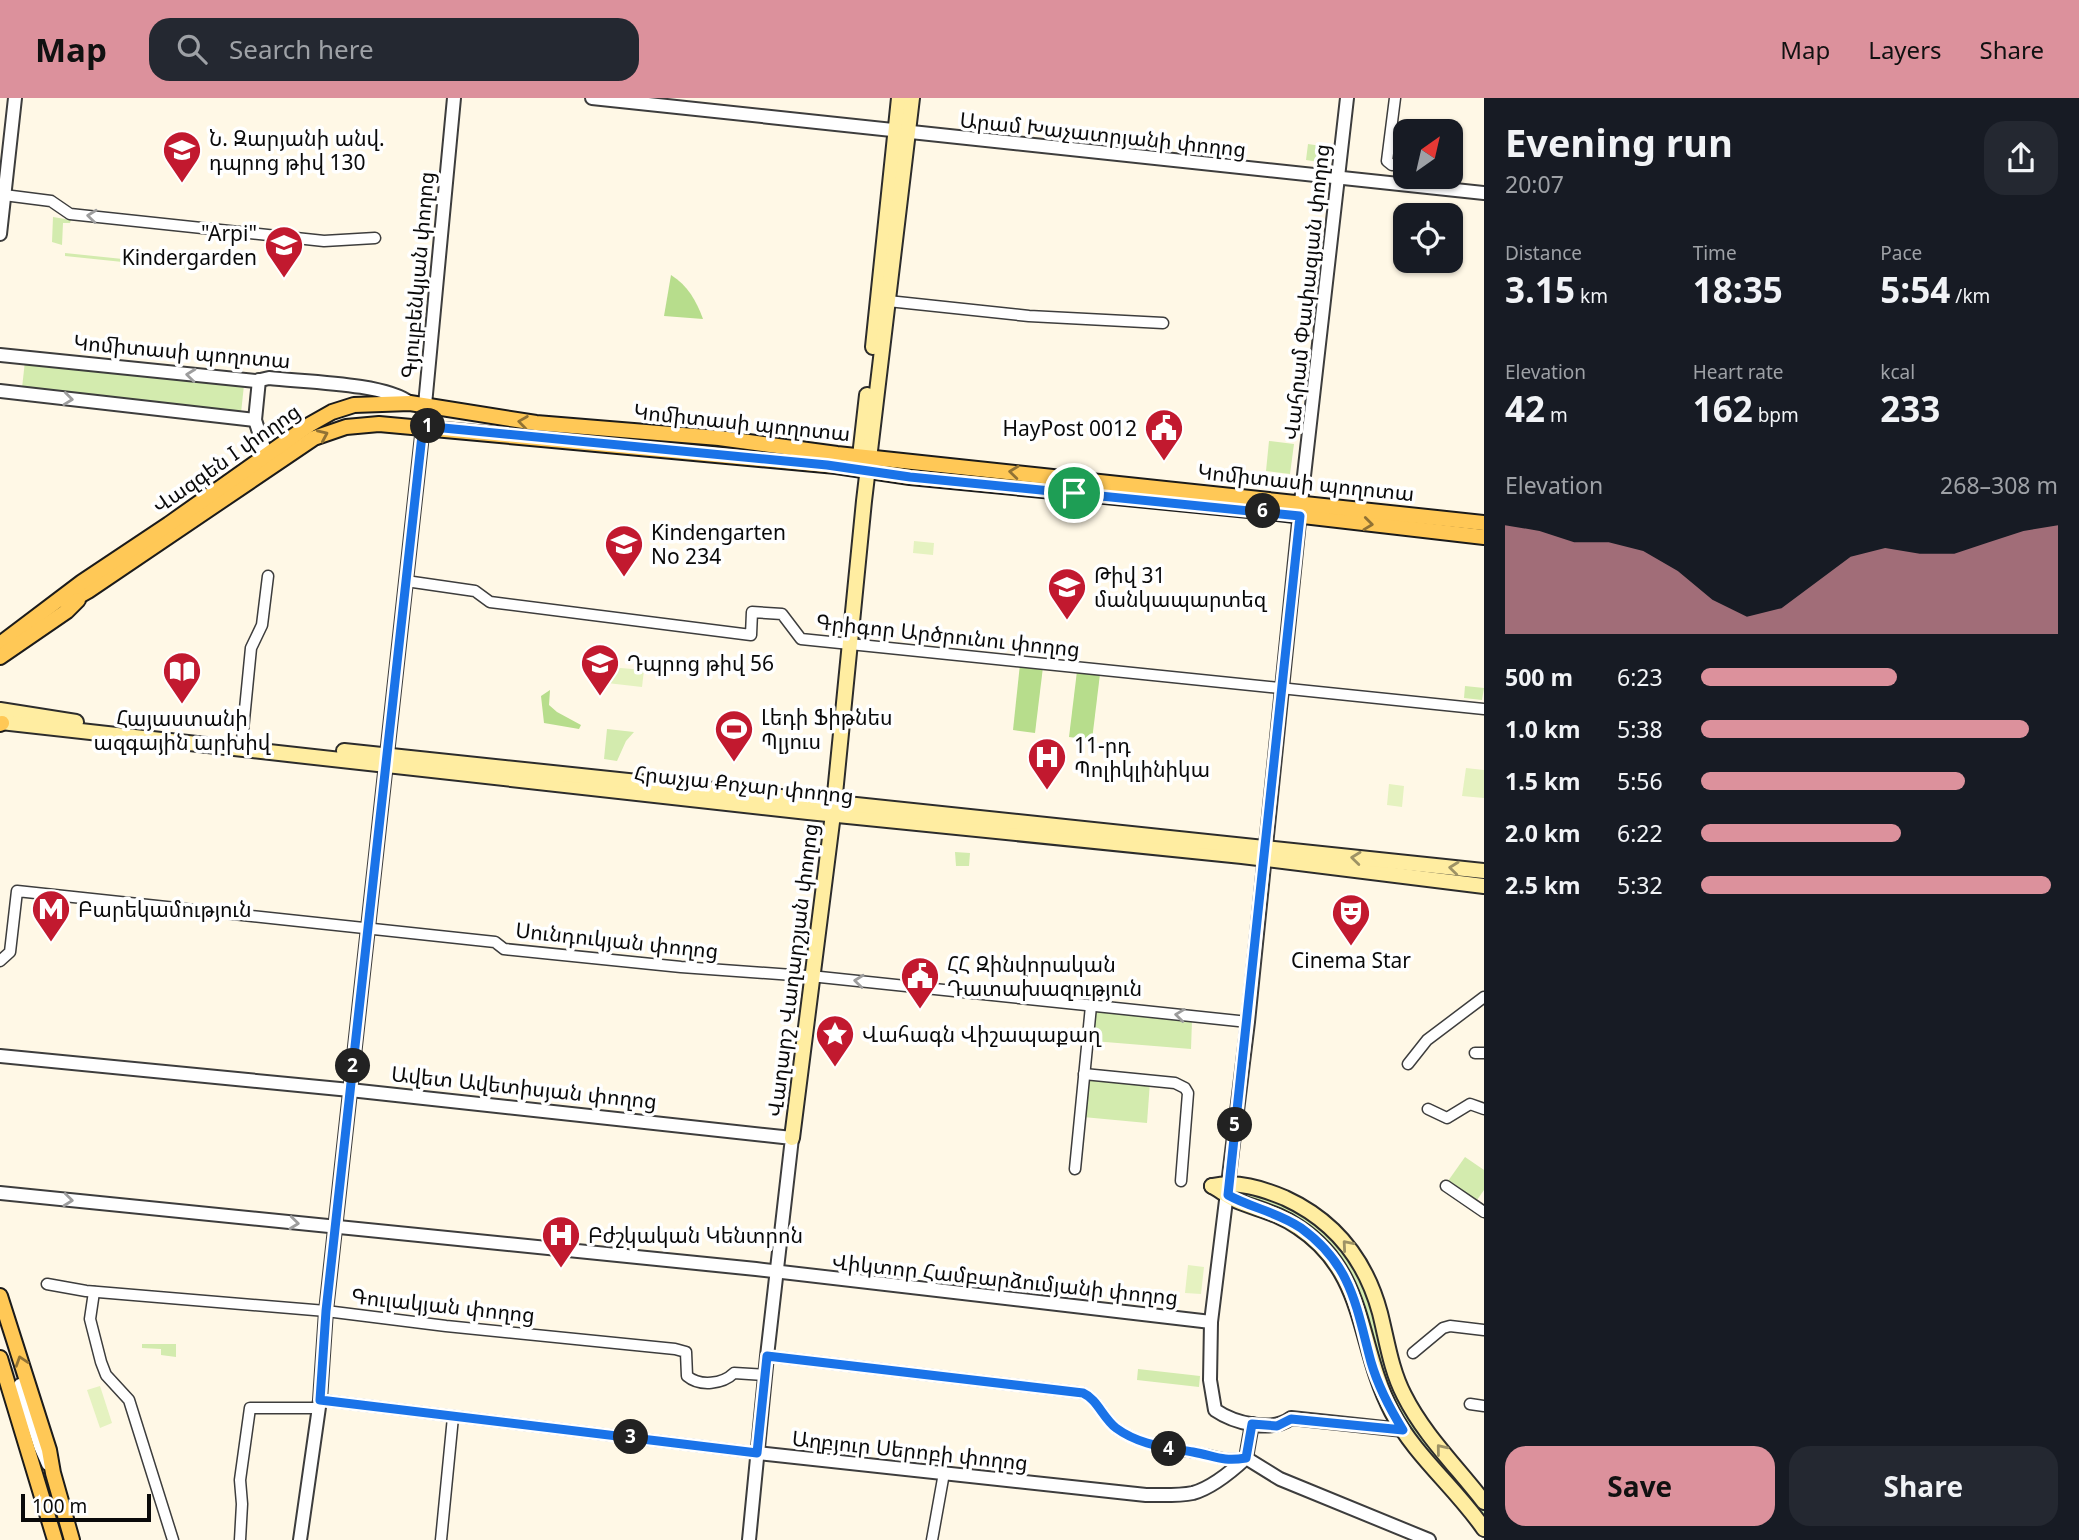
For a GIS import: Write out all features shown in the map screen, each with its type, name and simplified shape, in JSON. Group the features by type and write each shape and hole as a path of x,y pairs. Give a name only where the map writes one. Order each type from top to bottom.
{"main road":[{"name":"Վաղարշ Վաղարշյան փողոց","path":"864,463 888,301 902,132 899,98"},
{"name":"Վաղարշ Վաղարշյան փողոց","path":"792,1138 788,1121 828,808 902,132 912,98"},
{"name":"Վազգեն I փողոց","path":"0,657 67,611 84,588 266,454 332,412 354,405 417,405"},
{"name":"Կոմիտասի պողոտա","path":"417,405 536,423 719,438 864,463"},
{"name":"Վազգեն I փողոց","path":"0,644 314,438 336,429 360,425 423,426"},
{"name":"Կոմիտասի պողոտա","path":"423,426 864,463 1301,509 1484,523"},
{"name":"Կոմիտասի պողոտա","path":"1301,509 1484,537"},
{"name":"Վազգեն I փողոց","path":"0,635 55,595 84,588"},
{"name":"Վազգեն I փողոց","path":"0,650 59,603"},
{"name":"Հրաչյա Քոչար փողոց","path":"0,720 76,722 242,740 387,761"},
{"name":"Հրաչյա Քոչար փողոց","path":"0,720 1265,854 1484,871"},
{"name":"Հրաչյա Քոչար փողոց","path":"1265,854 1484,886"},
{"path":"1228,1189 1240,1202 1283,1217 1300,1228 1331,1256 1347,1279 1356,1300 1378,1381 1403,1430 1484,1529"},
{"path":"1228,1189 1273,1193 1294,1203 1332,1228 1354,1253 1372,1287 1395,1376 1402,1393 1423,1425 1484,1502"},
{"path":"0,1296 49,1450 72,1540"},
{"path":"0,1358 55,1540"}],"street":[{"path":"0,234 15,98"},
{"name":"Գյուլբենկյան փողոց","path":"300,1540 319,1404 326,1311 423,426 417,405 454,98"},
{"name":"Արամ Խաչատրյանի փողոց","path":"592,98 1484,193"},
{"name":"Վահրամ Փափազյան փողոց","path":"1347,98 1248,1022 1211,1322 1210,1380 1213,1406 1218,1413 1252,1424 1277,1426 1291,1419 1403,1430"},
{"path":"1392,165 1387,161 1395,98"},
{"path":"4,195 51,201 70,214 324,241 375,238"},
{"path":"888,301 1029,316 1163,323"},
{"name":"Կոմիտասի պողոտա","path":"0,355 259,380 269,378 382,391 400,395 417,405"},
{"path":"259,380 255,420 266,454"},
{"path":"0,391 255,420"},
{"path":"242,740 251,648 262,625 268,576"},
{"name":"Գրիգոր Արծրունու փողոց","path":"406,581 475,591 490,603 751,635 752,612 782,614 801,639 1484,709"},
{"name":"Սունդուկյան փողոց","path":"0,961 10,952 17,891 495,942 504,949 808,976 1248,1022"},
{"path":"1408,1064 1427,1040 1484,997"},
{"path":"1074,1169 1091,1006"},
{"name":"Ավետ Ավետիսյան փողոց","path":"0,1056 350,1090 792,1138"},
{"path":"1084,1074 1175,1083 1185,1088 1188,1093 1181,1181"},
{"path":"1428,1108 1447,1118 1470,1104 1484,1109"},
{"name":"Վաղարշ Վաղարշյան փողոց","path":"749,1540 792,1138"},
{"path":"1446,1186 1484,1212"},
{"name":"Վիկտոր Համբարձումյանի փողոց","path":"0,1193 776,1272 1211,1322"},
{"name":"Գուլակյան փողոց","path":"47,1283 94,1292 326,1311 681,1350 686,1352 687,1376 701,1383 726,1380 734,1373 765,1376"},
{"path":"94,1292 90,1318 101,1362 106,1375 130,1400 173,1540"},
{"path":"1413,1353 1443,1328 1450,1326 1484,1329"},
{"path":"767,1356 1083,1393 1089,1395 1113,1426 1139,1441 1168,1449 1196,1452 1215,1459 1246,1458 1280,1479 1429,1540"},
{"path":"0,1378 23,1435"},
{"path":"20,1385 40,1446 53,1473"},
{"name":"Աղբյուր Սերոբի փողոց","path":"240,1540 240,1480 250,1408 319,1404 453,1417 1129,1494 1180,1494 1199,1491 1246,1458"},
{"path":"1470,1404 1484,1406"},
{"path":"441,1540 453,1417"},
{"path":"1246,1458 1252,1424"},
{"path":"932,1540 944,1473"}],"green space":[{"path":"1308,144 1321,146 1319,162 1306,160"},
{"path":"53,217 71,220 70,223 63,223 62,245 52,242"},
{"path":"65,253 190,266 190,269 65,256"},
{"path":"671,275 691,294 703,319 664,316"},
{"path":"25,361 244,385 241,413 22,388"},
{"path":"1269,441 1294,444 1290,474 1266,471"},
{"path":"914,541 934,543 933,555 913,553"},
{"path":"1020,664 1043,667 1035,733 1013,730"},
{"path":"609,667 644,670 642,687 607,683"},
{"path":"1077,671 1100,674 1092,740 1069,737"},
{"path":"1465,686 1484,688 1482,700 1464,698"},
{"path":"550,690 549,705 581,725 579,729 544,723 541,696"},
{"path":"607,729 634,732 626,741 617,761 604,759"},
{"path":"1466,768 1484,770 1484,798 1462,796"},
{"path":"1389,784 1404,786 1402,807 1387,805"},
{"path":"955,852 970,853 969,866 956,866"},
{"path":"1096,1011 1192,1020 1191,1049 1093,1041"},
{"path":"1087,1076 1150,1082 1147,1123 1083,1117"},
{"path":"1465,1157 1484,1170 1484,1190 1477,1200 1448,1181"},
{"path":"1244,1192 1268,1196 1318,1224 1346,1252 1370,1296 1386,1361 1484,1508 1484,1521 1411,1433 1389,1396 1361,1299 1347,1270 1245,1198"},
{"path":"1188,1265 1204,1267 1201,1294 1185,1293"},
{"path":"142,1344 176,1344 176,1357 161,1355 161,1349 142,1348"},
{"path":"1138,1369 1200,1376 1199,1387 1137,1380"},
{"path":"100,1386 112,1423 100,1428 87,1390"}],"tunnel":[{"path":"0,1354 20,1385"}],"place":[{"name":"Ն. Զարյանի անվ. դպրոց թիվ 130","path":"182,184"},
{"name":"\"Arpi\" Kindergarden","path":"284,279"},
{"name":"HayPost 0012","path":"1164,462"},
{"name":"Kindengarten No 234","path":"624,578"},
{"name":"Թիվ 31 մանկապարտեզ","path":"1067,621"},
{"name":"Դպրոց թիվ 56","path":"600,697"},
{"name":"Հայաստանի ազգային արխիվ","path":"182,705"},
{"name":"Լեդի Ֆիթնես Պլյուս","path":"734,763"},
{"name":"11-րդ Պոլիկլինիկա","path":"1047,791"},
{"name":"Բարեկամություն","path":"51,943"},
{"name":"Cinema Star","path":"1351,947"},
{"name":"ՀՀ Զինվորական Դատախազություն","path":"920,1010"},
{"name":"Վահագն Վիշապաքաղ","path":"835,1068"},
{"name":"Բժշկական Կենտրոն","path":"561,1269"}],"route":[{"path":"423,426 827,465 910,477 1074,493 1300,516 1228,1195 1283,1217 1314,1239 1331,1256 1347,1279 1356,1300 1378,1381 1403,1430 1291,1419 1277,1426 1252,1424 1246,1458 1215,1459 1196,1452 1168,1449 1139,1441 1113,1426 1089,1395 1072,1390 767,1356 757,1453 320,1400 326,1311 423,426"}]}
